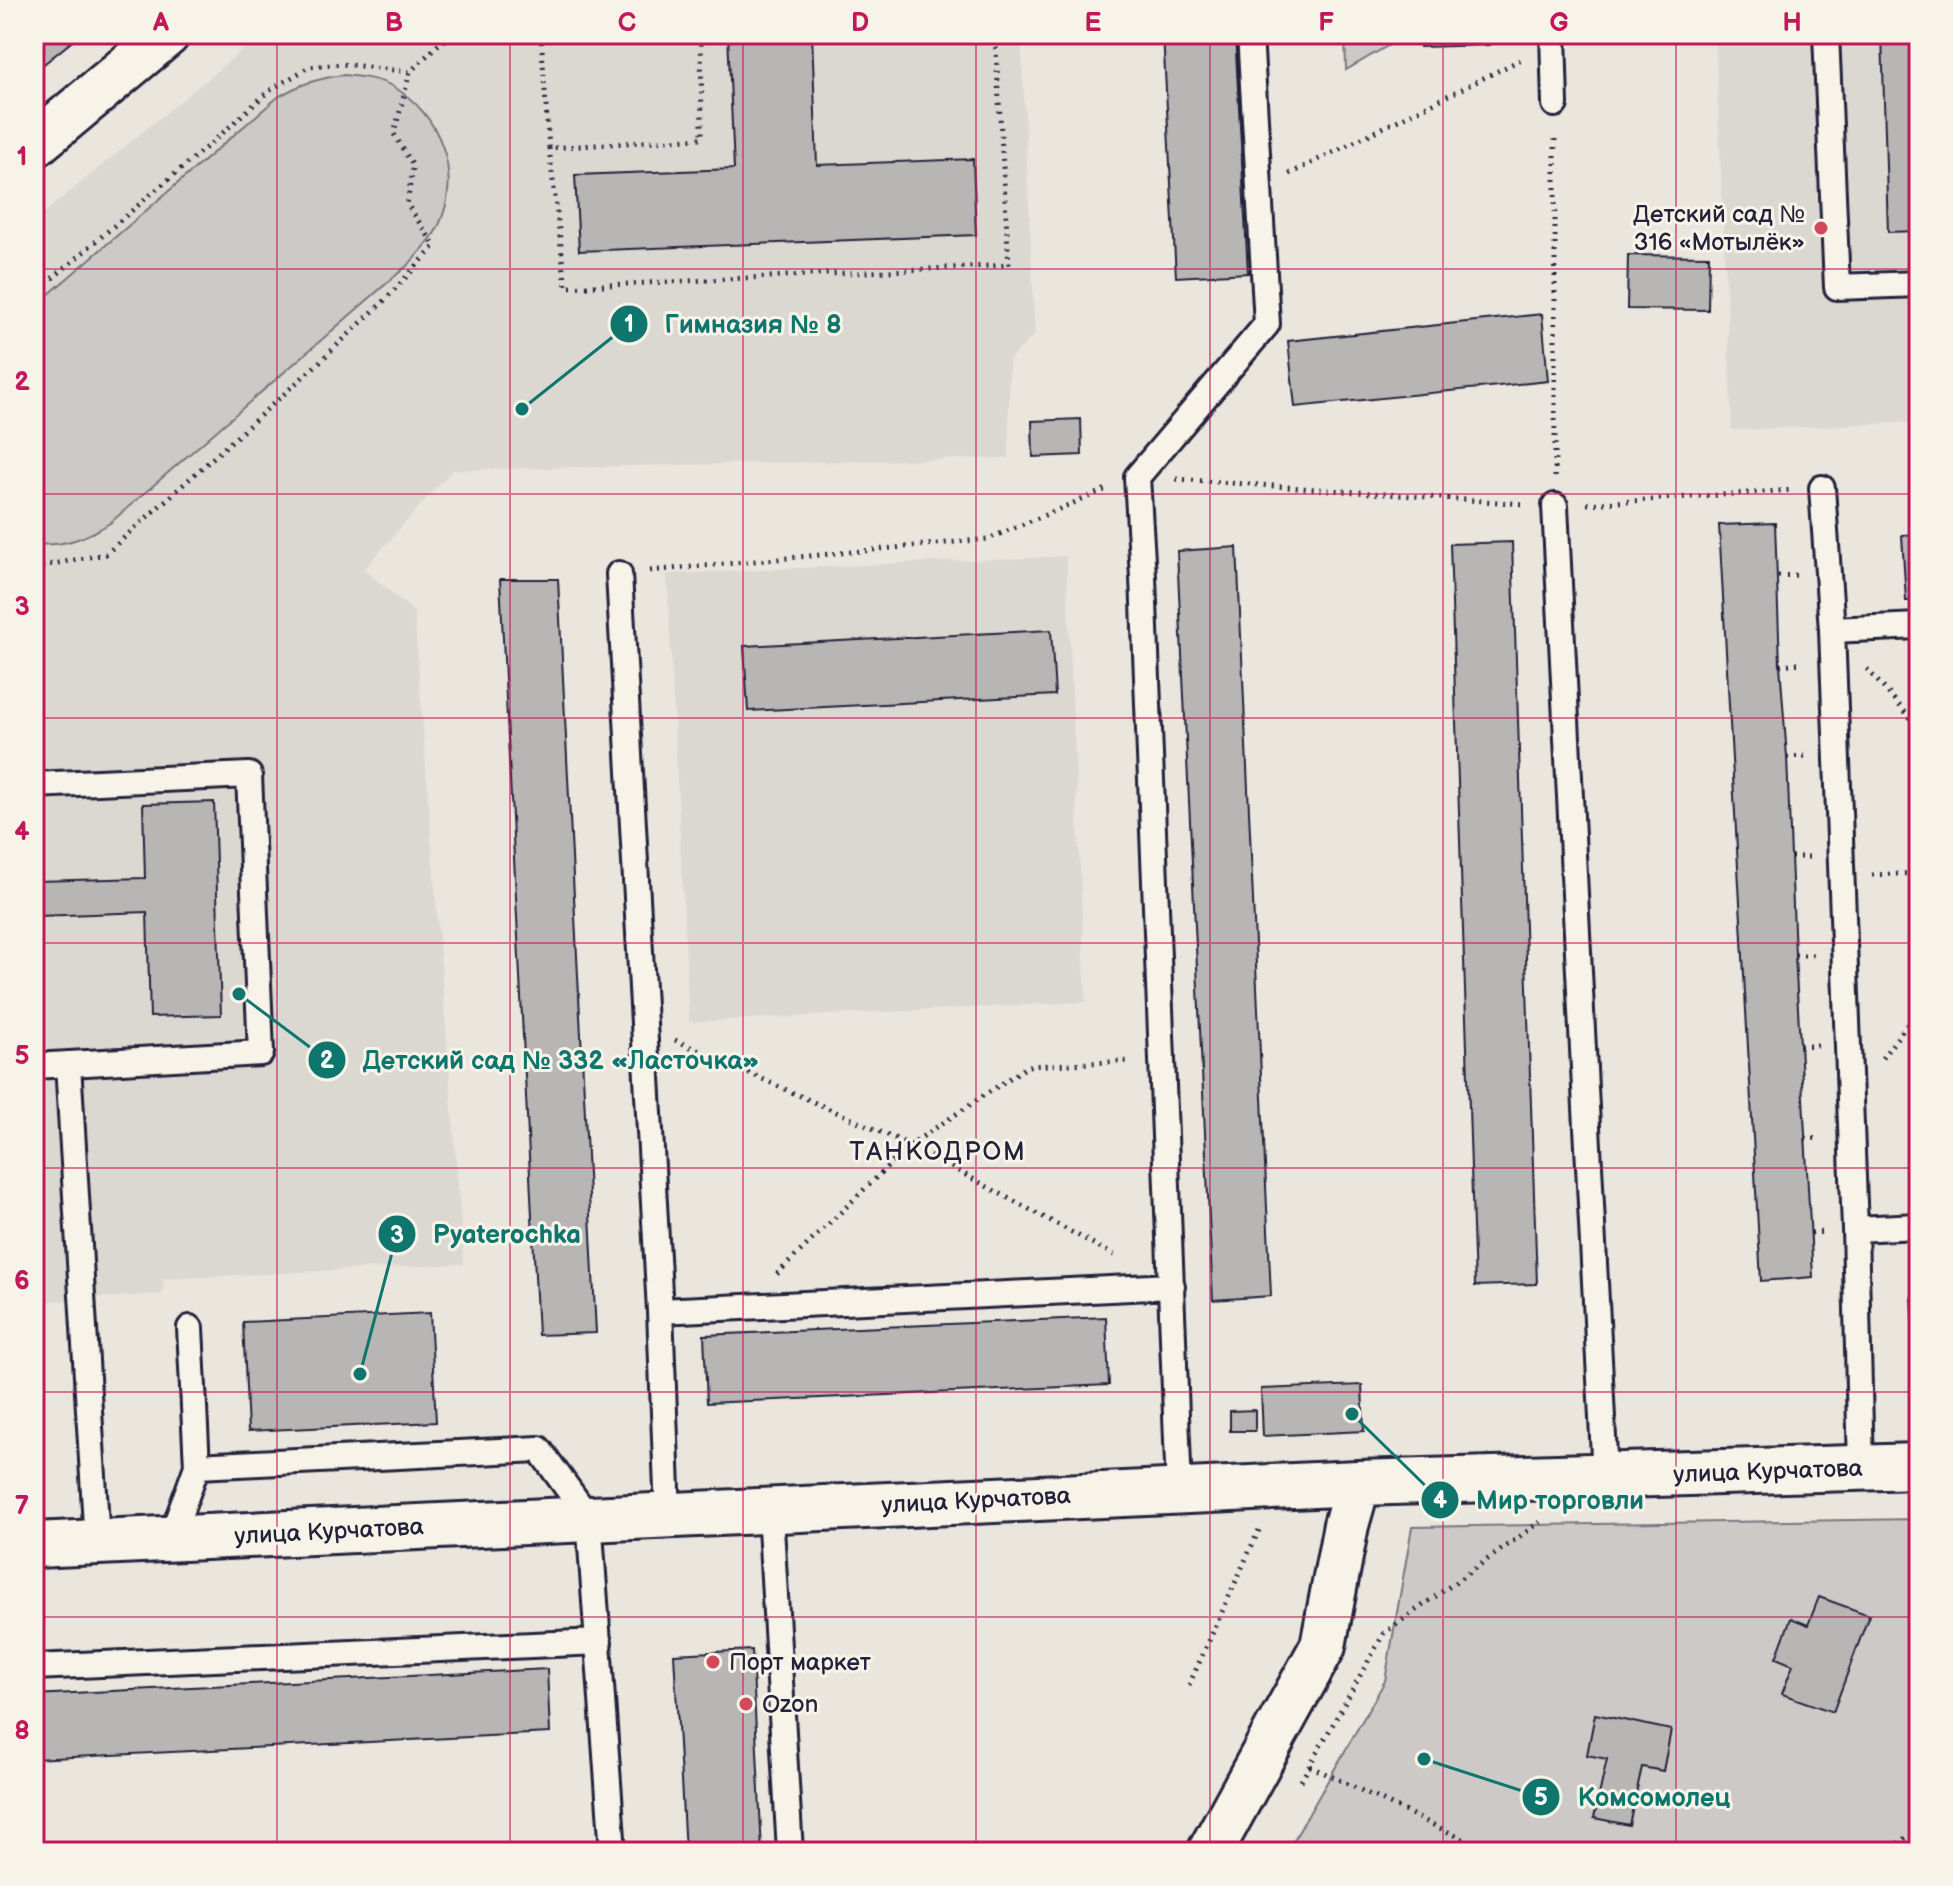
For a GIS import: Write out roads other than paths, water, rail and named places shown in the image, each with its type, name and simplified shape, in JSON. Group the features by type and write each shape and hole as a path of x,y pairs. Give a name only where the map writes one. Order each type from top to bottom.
{"street":[{"path":"34,145 167,34"},
{"name":"улица Курчатова","path":"34,1545 1358,1483 1919,1466"},
{"path":"1210,1852 1323,1646 1346,1525 1358,1483"}],"lane":[{"path":"1179,1491 1137,477 1267,324 1250,34"},
{"path":"1826,34 1837,287 1919,284"},
{"path":"1553,39 1555,104"},
{"path":"1822,488 1832,630 1861,1468"},
{"path":"1555,506 1605,1476"},
{"path":"619,574 660,1311 668,1515"},
{"path":"1832,630 1919,626"},
{"path":"34,785 249,775 261,1053 34,1066"},
{"path":"68,1064 97,1542"},
{"path":"1855,1229 1919,1226"},
{"path":"660,1311 1172,1286"},
{"path":"171,1538 197,1466 190,1328"},
{"path":"197,1466 539,1449 589,1518 613,1852"},
{"path":"770,1510 790,1852"},
{"path":"34,1667 599,1642"}],"place":[{"name":"Детский сад № 316 «Мотылёк»","path":"1821,228"},
{"name":"Гимназия № 8","path":"522,409"},
{"name":"Детский сад № 332 «Ласточка»","path":"239,994"},
{"name":"Pyaterochka","path":"360,1374"},
{"name":"Мир торговли","path":"1352,1414"},
{"name":"Порт маркет","path":"713,1662"},
{"name":"Ozon","path":"746,1704"},
{"name":"Комсомолец","path":"1424,1759"}],"district":[{"name":"ТАНКОДРОМ","path":"938,1151"}]}
